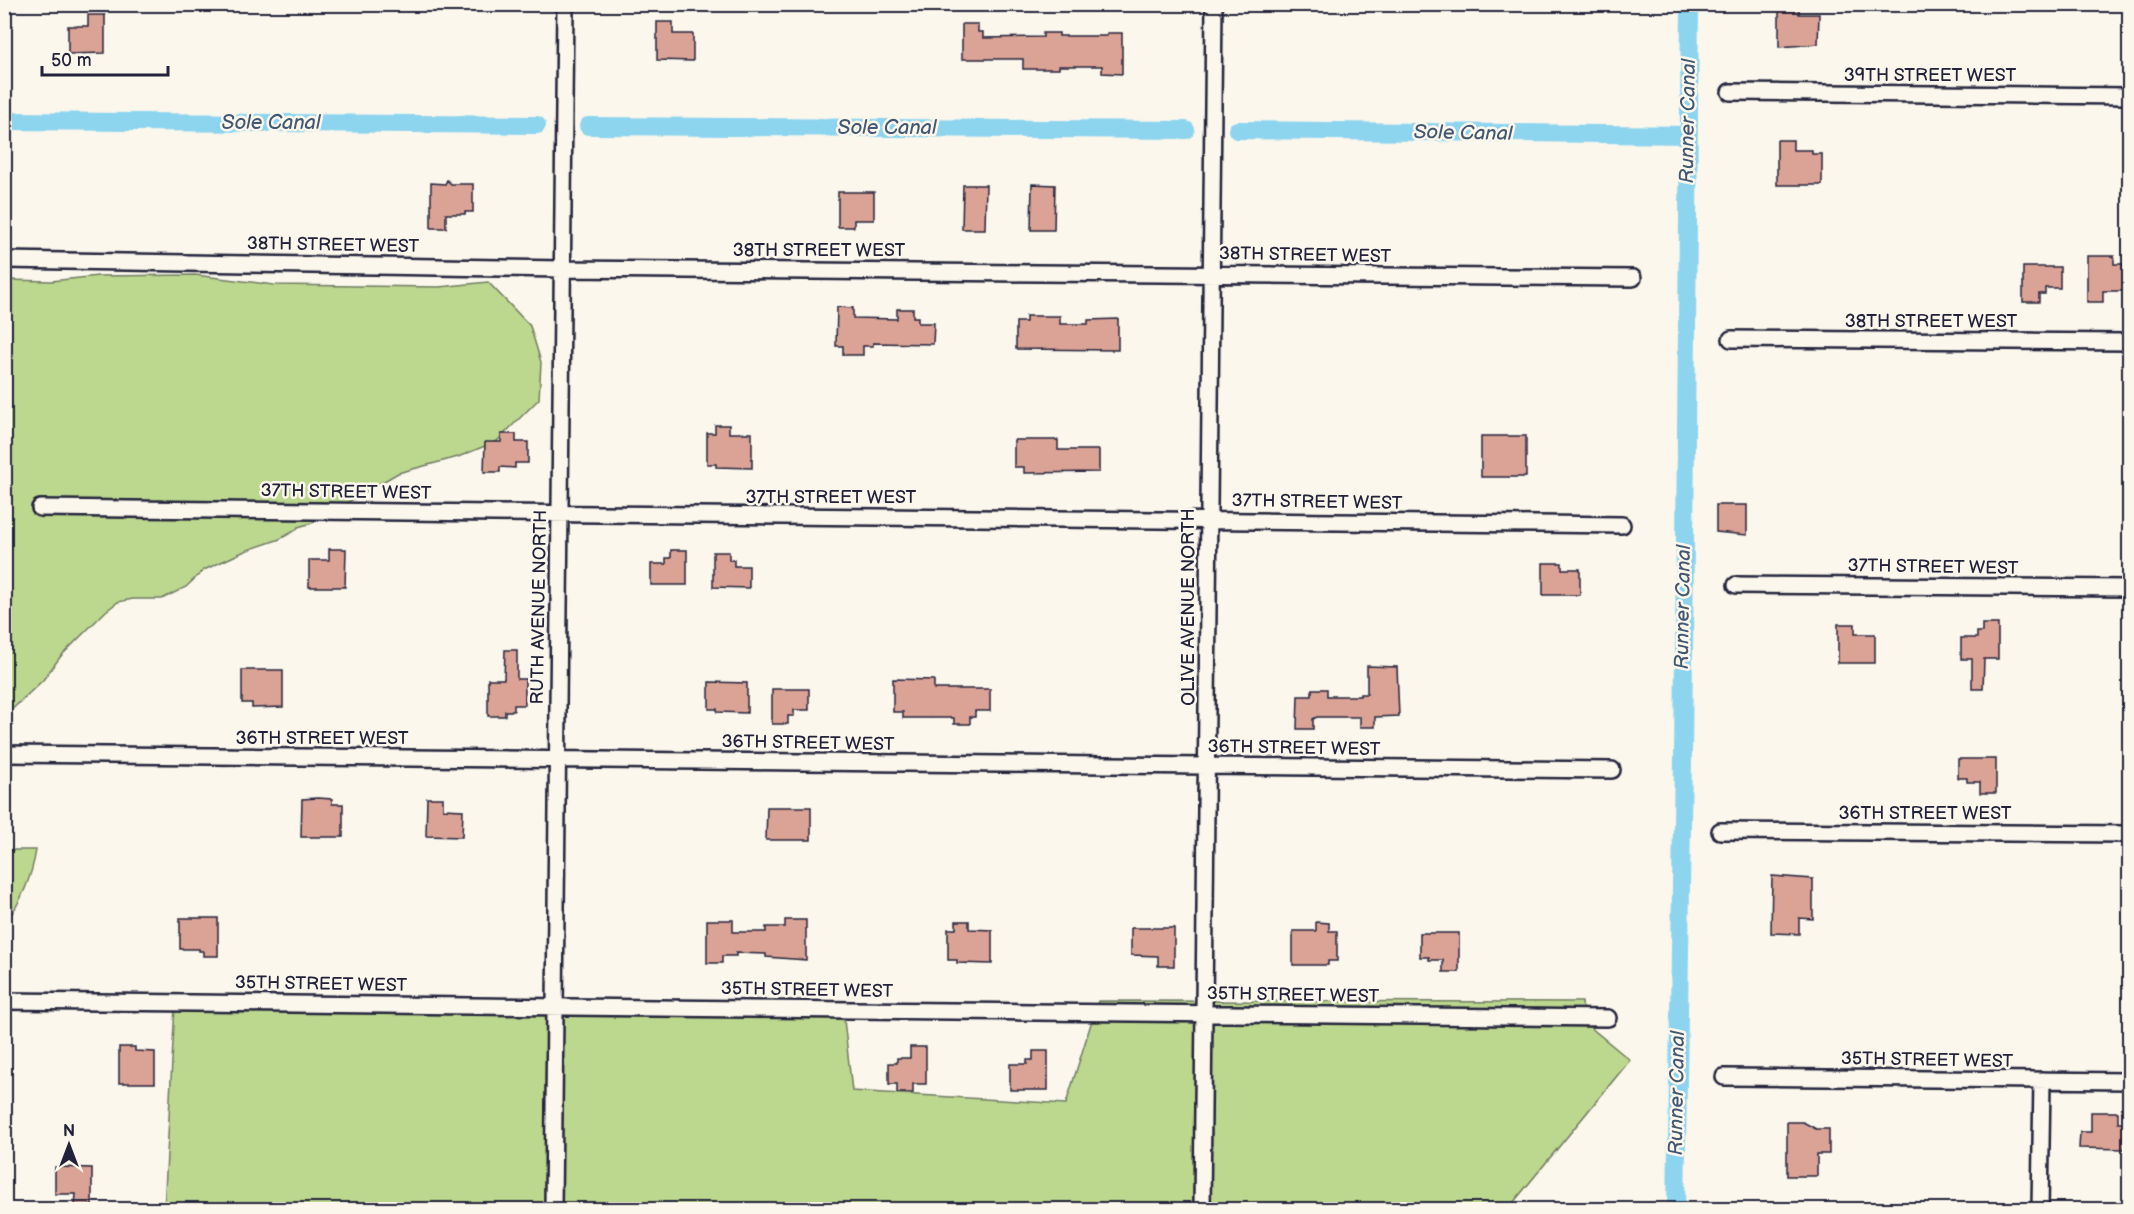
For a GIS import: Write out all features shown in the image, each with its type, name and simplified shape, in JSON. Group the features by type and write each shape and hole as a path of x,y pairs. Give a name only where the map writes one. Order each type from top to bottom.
{"street":[{"name":"RUTH AVENUE NORTH","path":"552,1209 565,4"},
{"name":"OLIVE AVENUE NORTH","path":"1202,1209 1214,4"},
{"name":"39TH STREET WEST","path":"1730,92 2130,96"},
{"name":"38TH STREET WEST","path":"4,260 563,269 1633,278"},
{"name":"38TH STREET WEST","path":"1731,339 2130,342"},
{"name":"37TH STREET WEST","path":"40,508 1622,525"},
{"name":"37TH STREET WEST","path":"1736,585 2130,588"},
{"name":"36TH STREET WEST","path":"4,754 1612,771"},
{"name":"36TH STREET WEST","path":"1720,831 2130,834"},
{"name":"35TH STREET WEST","path":"4,1001 1608,1018"},
{"name":"35TH STREET WEST","path":"1724,1077 2130,1081"},
{"path":"2040,1209 2042,1080"}],"green space":[{"path":"195,275 274,285 439,287 488,282 530,326 541,362 539,399 497,441 458,457 398,473 280,539 245,551 204,570 186,587 162,599 133,599 118,602 61,656 43,680 5,716 5,280 51,281 98,276"},
{"path":"5,850 36,850 25,889 5,923"},
{"path":"1098,1001 1582,1002 1584,1022 1630,1060 1508,1209 164,1210 175,1006 842,1002 852,1091 1066,1104"}],"building":[{"path":"1779,7 1799,7 1799,14 1819,14 1818,44 1779,47"},
{"path":"88,15 105,15 105,53 68,54 68,26 88,26"},
{"path":"657,22 673,22 673,34 693,34 693,61 657,60"},
{"path":"962,24 978,24 978,32 983,32 983,38 1043,37 1043,33 1059,33 1059,36 1107,36 1107,33 1122,33 1122,74 1102,73 1102,66 1023,69 1023,59 962,59"},
{"path":"1777,140 1793,140 1793,150 1812,150 1812,154 1822,154 1822,185 1777,185"},
{"path":"447,180 451,184 473,184 473,212 446,214 446,228 431,228 431,183 445,184"},
{"path":"1032,184 1055,185 1054,230 1031,230"},
{"path":"963,185 986,185 985,229 962,229"},
{"path":"838,192 874,192 874,220 854,220 854,227 838,227"},
{"path":"2087,256 2114,256 2114,264 2124,264 2124,291 2103,291 2103,302 2087,302"},
{"path":"2023,267 2060,267 2060,288 2045,288 2045,294 2039,294 2039,302 2023,302"},
{"path":"837,307 853,308 853,318 897,319 897,309 913,309 913,317 918,317 918,323 934,323 933,344 873,343 873,346 863,346 863,355 843,355 843,346 836,346"},
{"path":"1026,316 1060,316 1060,324 1088,324 1088,320 1118,319 1118,350 1016,349 1016,322 1026,322"},
{"path":"715,425 729,425 729,433 752,433 752,468 716,467 716,464 707,464 707,433 715,433"},
{"path":"501,434 516,434 516,442 528,442 528,463 515,463 515,468 500,467 500,472 484,472 485,442 501,442"},
{"path":"1481,436 1526,436 1526,477 1481,477"},
{"path":"1014,440 1058,440 1058,450 1099,450 1099,472 1024,473 1024,467 1014,467"},
{"path":"1716,505 1747,505 1747,535 1716,532"},
{"path":"329,549 346,549 345,587 309,587 309,560 329,560"},
{"path":"671,550 687,550 687,585 651,585 651,564 666,564 666,558 671,558"},
{"path":"713,552 729,552 729,560 734,560 734,566 749,566 749,588 713,587"},
{"path":"1543,563 1562,563 1562,569 1580,569 1580,595 1543,595"},
{"path":"1838,624 1855,624 1855,634 1875,634 1875,663 1838,663"},
{"path":"1982,624 1998,624 1998,659 1984,659 1983,689 1972,689 1972,659 1961,659 1961,638 1977,638 1977,632 1982,632"},
{"path":"505,650 517,650 517,679 525,679 525,705 514,705 514,711 505,711 505,716 488,716 488,679 504,679"},
{"path":"1367,666 1397,667 1399,716 1375,717 1375,727 1360,727 1360,717 1317,717 1313,719 1313,729 1297,729 1298,696 1312,696 1312,689 1327,689 1327,696 1367,694"},
{"path":"242,670 283,670 283,707 252,708 252,703 242,703"},
{"path":"893,679 934,680 934,689 990,689 990,711 975,711 975,717 970,717 970,724 954,724 954,718 903,718 903,712 893,712"},
{"path":"709,682 747,683 747,713 717,712 717,709 709,709"},
{"path":"772,689 809,689 809,710 794,710 794,716 788,716 788,724 772,724"},
{"path":"1958,759 1996,759 1996,793 1980,793 1980,782 1967,782 1967,778 1958,778"},
{"path":"427,798 443,798 443,809 463,810 462,837 426,836"},
{"path":"302,799 332,799 332,804 343,804 343,837 301,837"},
{"path":"767,807 811,807 811,840 766,840"},
{"path":"1772,876 1813,879 1813,919 1799,918 1799,934 1771,933"},
{"path":"180,918 218,918 218,956 203,956 203,951 199,949 180,949"},
{"path":"707,920 733,920 733,932 766,932 766,927 785,927 785,920 806,920 806,960 766,957 766,954 736,953 736,956 722,956 722,963 707,963"},
{"path":"956,921 969,921 969,929 992,930 992,964 957,963 957,960 948,960 948,929 956,929"},
{"path":"1316,922 1329,923 1329,931 1337,931 1337,961 1328,961 1328,965 1293,965 1293,931 1316,931"},
{"path":"1131,928 1174,928 1174,966 1158,966 1158,956 1131,955"},
{"path":"1420,933 1459,933 1459,972 1443,972 1443,960 1429,960 1429,957 1420,957"},
{"path":"119,1047 135,1047 135,1051 155,1052 155,1083 119,1083"},
{"path":"910,1047 926,1047 926,1084 913,1084 913,1093 897,1093 897,1084 889,1084 889,1063 897,1063 897,1058 910,1058"},
{"path":"1033,1051 1048,1051 1048,1090 1010,1090 1010,1064 1027,1064 1027,1060 1033,1060"},
{"path":"2091,1112 2118,1112 2118,1122 2125,1122 2125,1149 2079,1148 2080,1132 2091,1132"},
{"path":"1787,1122 1803,1122 1816,1129 1829,1129 1829,1154 1817,1154 1817,1176 1787,1176"},
{"path":"55,1167 92,1168 92,1206 75,1206 76,1194 55,1194"}],"waterway":[{"name":"Runner Canal","path":"1676,1210 1690,4"},
{"name":"Sole Canal","path":"4,121 537,125"},
{"name":"Sole Canal","path":"588,126 1186,130"},
{"name":"Sole Canal","path":"1237,130 1689,135"}]}
